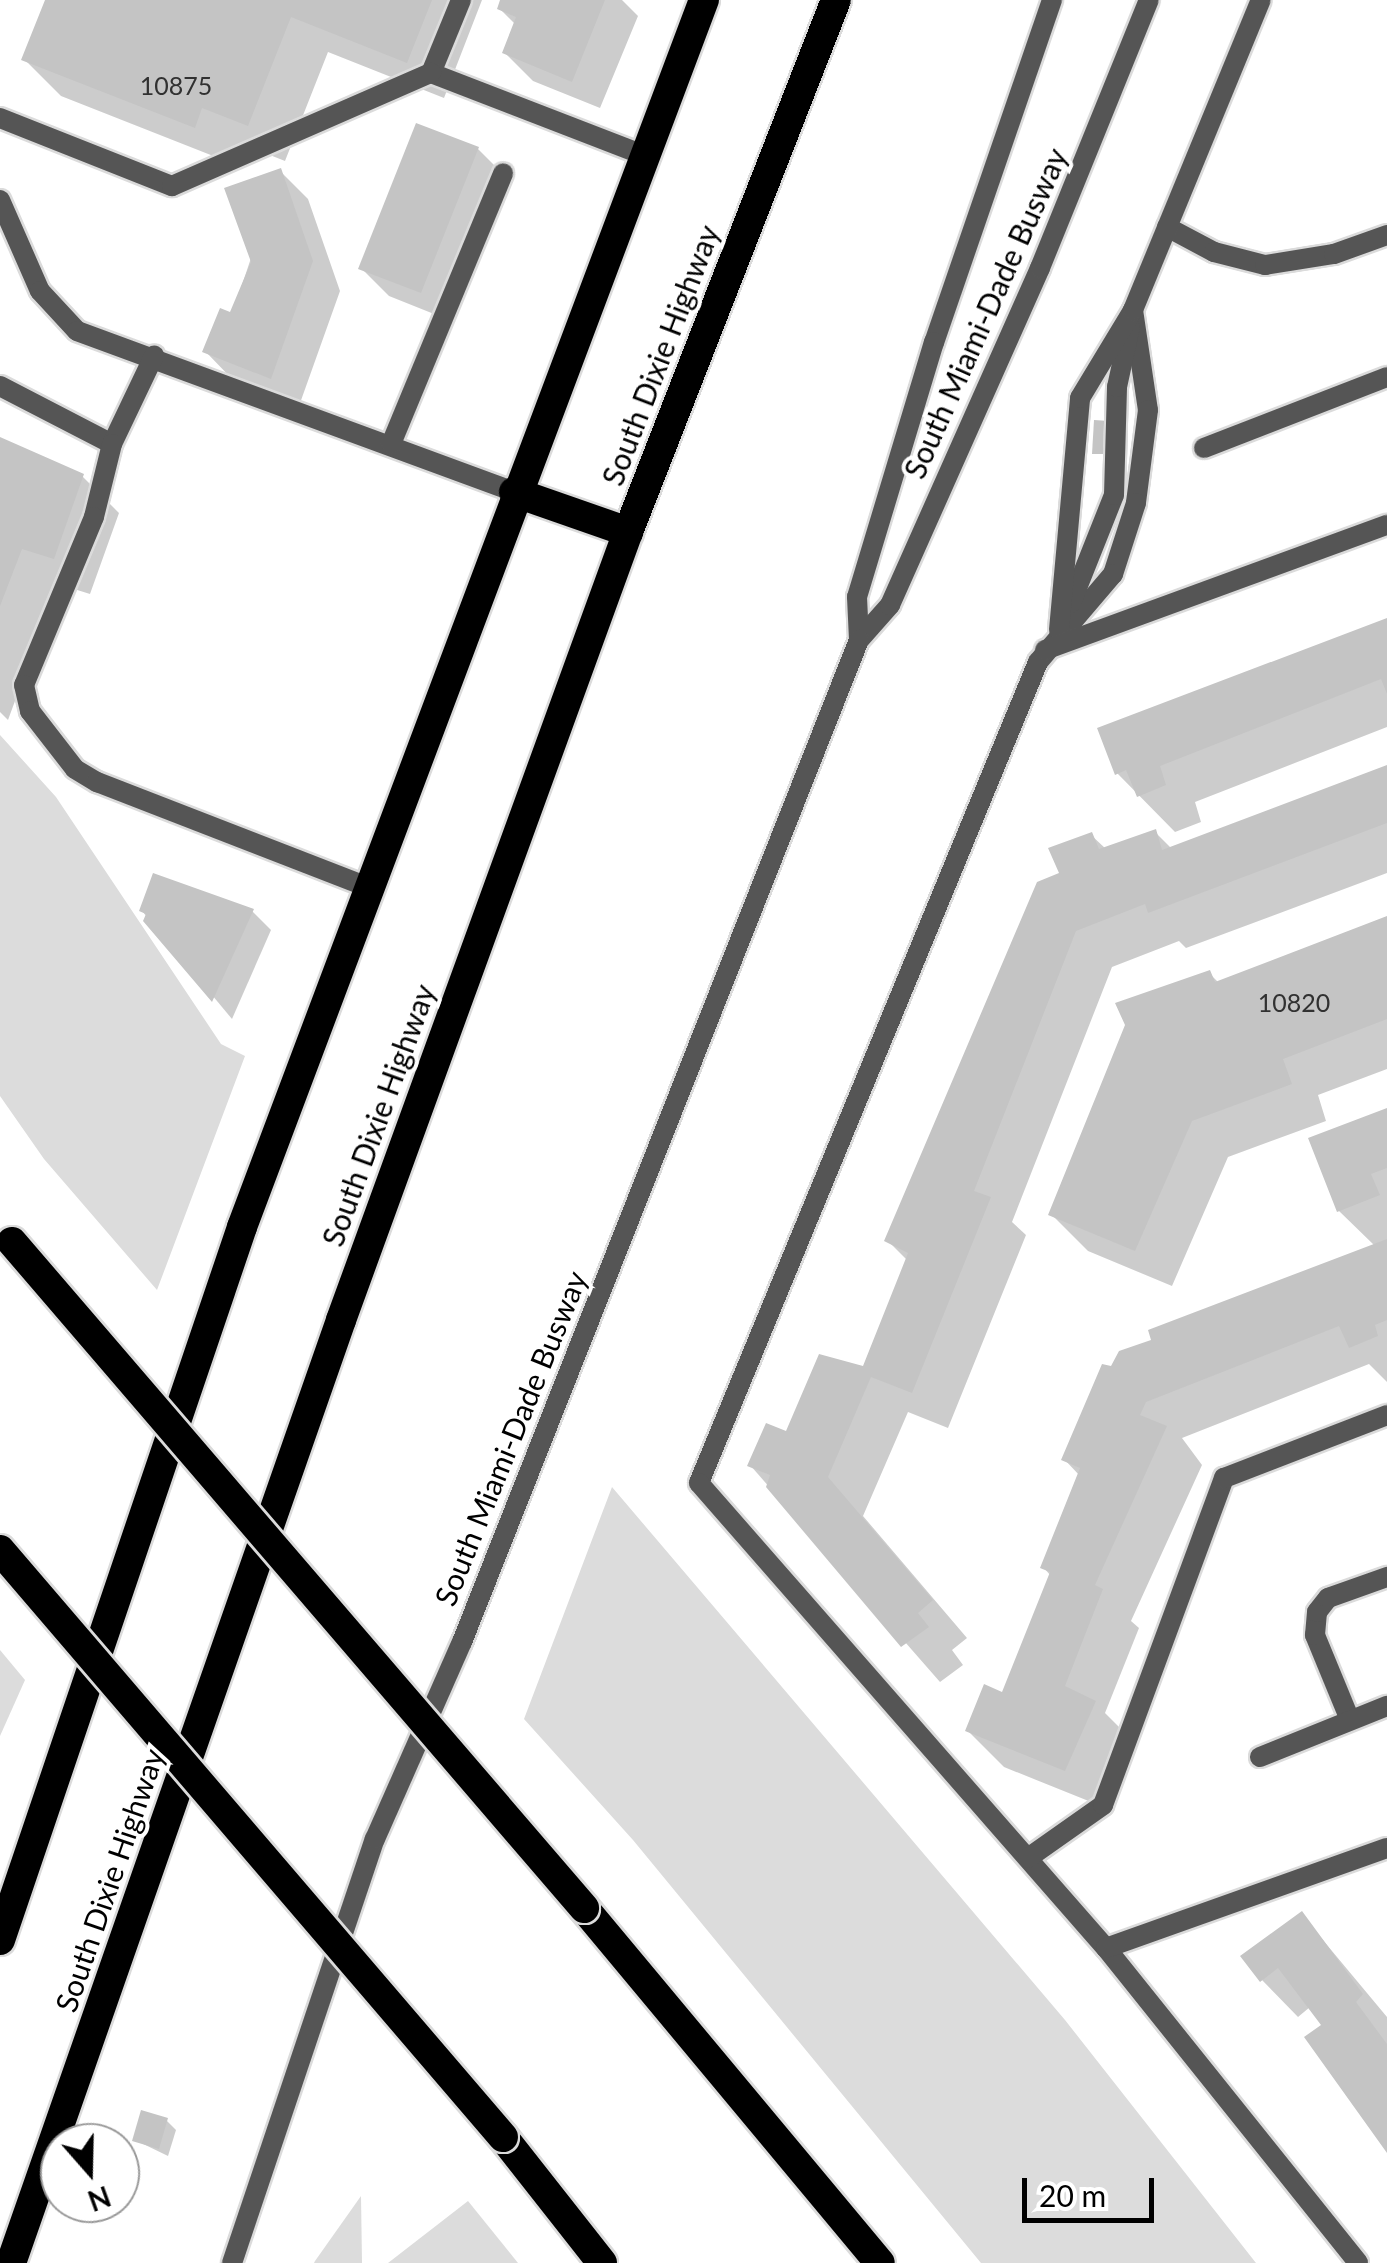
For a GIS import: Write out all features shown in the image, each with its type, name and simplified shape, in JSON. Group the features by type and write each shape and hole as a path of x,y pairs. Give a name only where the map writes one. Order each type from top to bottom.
{"highway":[{"path":"2,1930 242,1227 514,492 704,0"},
{"name":"South Dixie Highway","path":"11,2263 341,1320 628,532 836,0"},
{"path":"514,492 628,532"},
{"path":"6,1235 584,1908 880,2263"},
{"path":"0,1550 503,2137 602,2263"}],"street":[{"path":"0,118 172,186 431,73 461,0"},
{"name":"South Miami-Dade Busway","path":"859,640 856,598 939,326 1052,0"},
{"name":"South Miami-Dade Busway","path":"232,2263 375,1839 462,1642 859,640 890,605 1040,268 1149,0"},
{"path":"1059,630 1080,398 1133,310 1260,0"},
{"path":"431,73 643,155"},
{"path":"391,444 503,173"},
{"path":"0,200 54,313 77,331 154,356 514,492"},
{"path":"1167,227 1214,252 1265,266 1334,254 1387,235"},
{"path":"1059,630 1114,495 1117,387 1133,310"},
{"path":"1133,310 1148,410 1136,503 1113,574 1045,650 698,1483 1106,1948 1358,2263"},
{"path":"154,356 112,444 94,517 24,686 30,711 74,769 97,782 368,887"},
{"path":"1204,448 1387,378"},
{"path":"0,386 112,444"},
{"path":"1045,650 1387,525"},
{"path":"1028,1858 1102,1806 1224,1478 1387,1415"},
{"path":"1350,1720 1315,1635 1317,1612 1328,1598 1387,1576"},
{"path":"1260,1756 1387,1706"},
{"path":"1106,1948 1387,1848"}],"shaded area":[{"path":"0,735 56,797 221,1044 245,1056 157,1290 44,1159 0,1096"},
{"path":"612,1487 1065,2020 1256,2263 981,2263 633,1840 524,1719"},
{"path":"0,1650 25,1680 0,1736"},
{"path":"361,2196 362,2263 314,2263 315,2261"},
{"path":"468,2201 518,2263 388,2263"}],"building":[{"path":"45,0 432,0 407,63 291,17 248,126 202,108 195,128 21,60"},
{"path":"500,0 605,0 572,82 502,53 516,17 497,9"},
{"path":"416,123 479,147 421,293 358,269"},
{"path":"281,168 313,261 271,379 202,352 220,308 230,312 251,262 224,188"},
{"path":"1094,420 1109,421 1107,454 1092,454"},
{"path":"0,437 84,474 54,559 22,549 0,606"},
{"path":"1387,618 1387,694 1381,679 1160,766 1166,785 1137,797 1126,770 1115,775 1097,728"},
{"path":"1387,765 1387,823 1148,913 1145,904 1076,931 974,1191 991,1197 912,1393 871,1377 828,1477 933,1600 918,1613 929,1627 901,1647 766,1487 770,1475 747,1466 766,1423 786,1431 819,1354 863,1366 908,1253 884,1241 1037,882 1059,873 1048,848 1092,832 1099,849 1156,829 1162,850"},
{"path":"153,873 254,909 212,1002 143,921 146,914 139,911"},
{"path":"1387,916 1387,1019 1283,1059 1292,1084 1192,1121 1135,1251 1048,1215 1125,1025 1115,1003 1210,970 1215,982"},
{"path":"1387,1108 1387,1168 1371,1174 1380,1195 1337,1212 1308,1138"},
{"path":"1387,1239 1387,1320 1375,1325 1378,1336 1349,1348 1339,1326 1146,1402 1140,1415 1167,1426 1095,1585 1103,1589 1065,1686 1096,1701 1065,1771 965,1731 984,1684 1002,1692 1050,1572 1040,1568 1080,1468 1061,1460 1102,1364 1111,1366 1119,1351 1151,1340 1148,1330"},
{"path":"1302,1911 1363,1994 1356,2002 1387,2044 1387,2153 1304,2037 1321,2025 1278,1968 1260,1982 1240,1956"},
{"path":"141,2110 168,2118 159,2149 140,2143 137,2123"}]}
